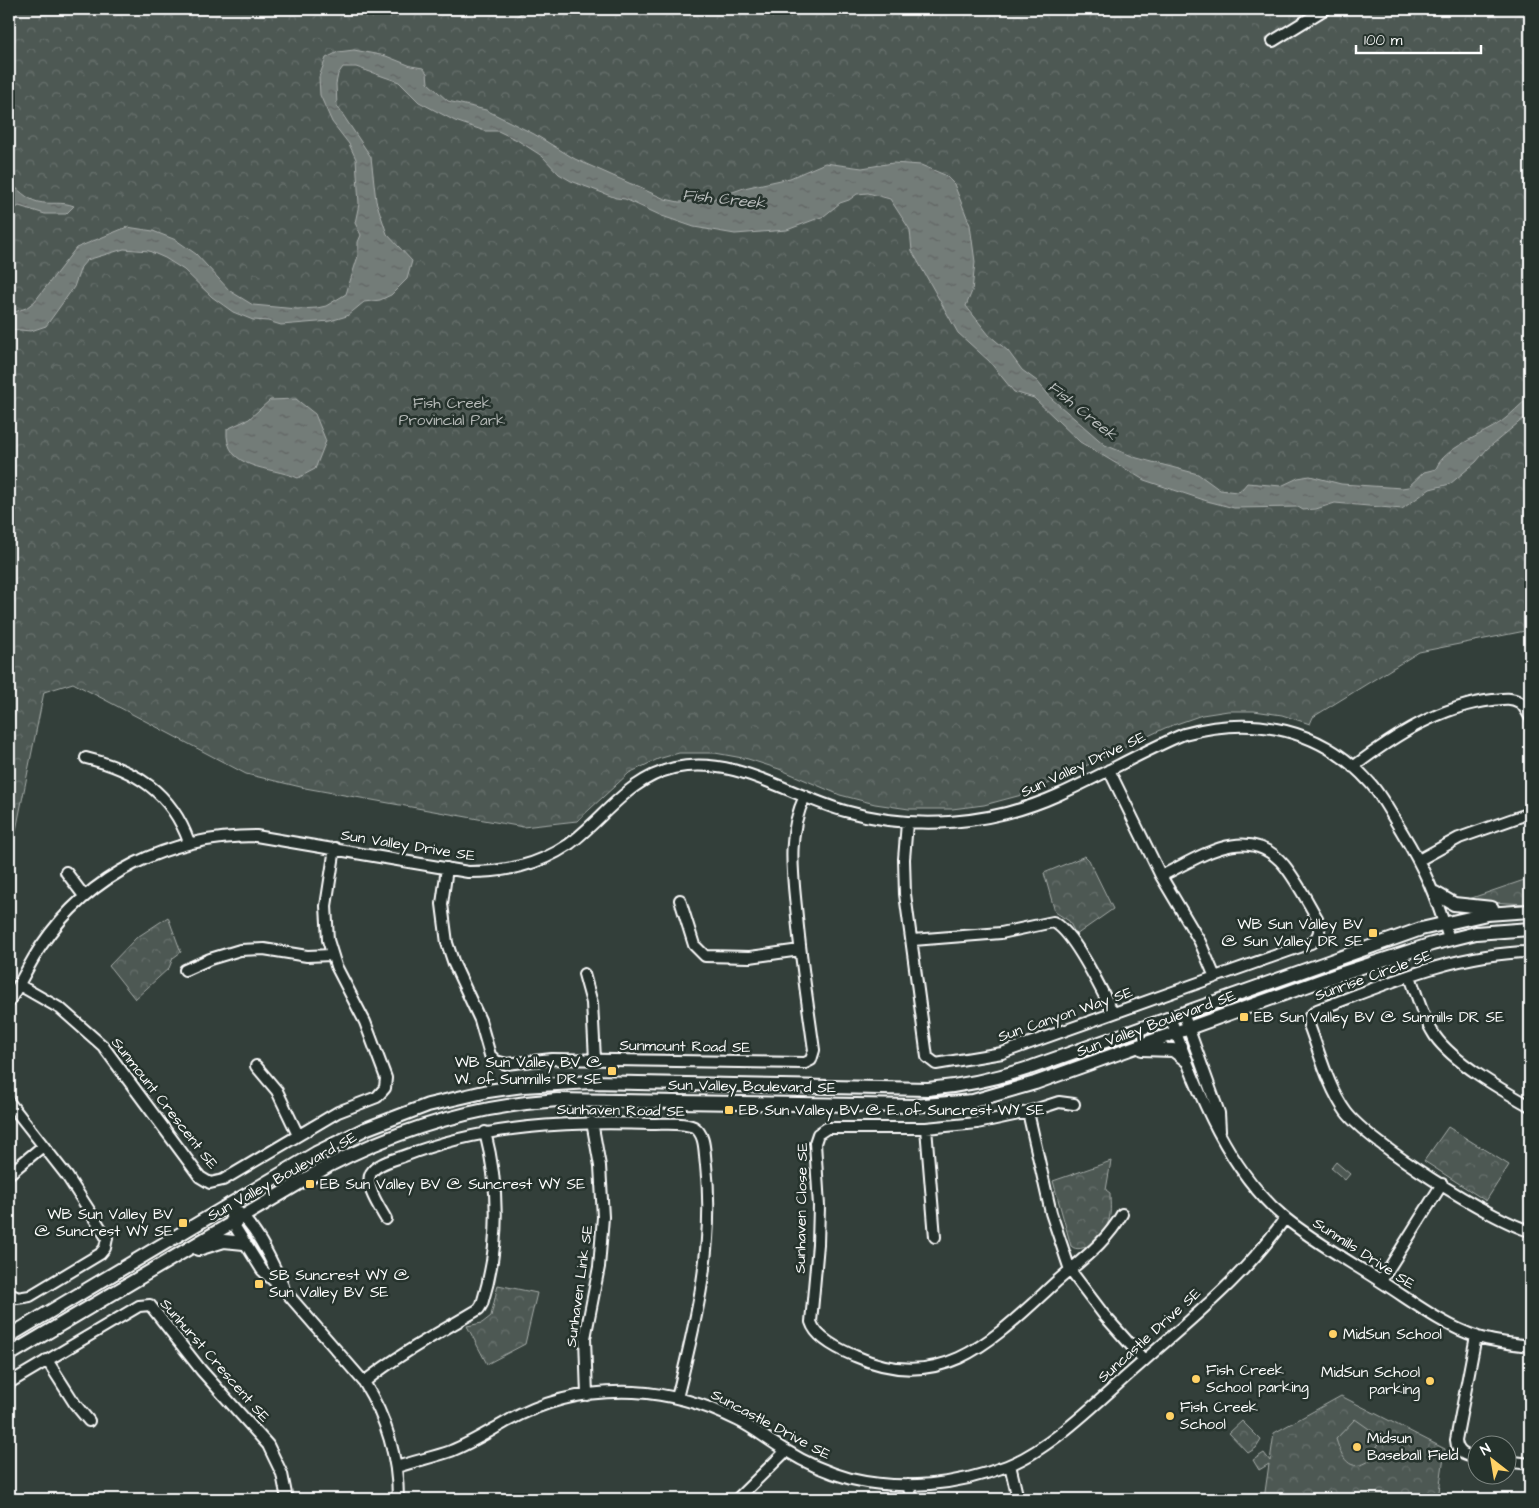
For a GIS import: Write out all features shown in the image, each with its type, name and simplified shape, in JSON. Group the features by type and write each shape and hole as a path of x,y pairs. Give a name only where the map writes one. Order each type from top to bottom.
{"main road":[{"path":"1435,893 1454,904 1509,911"},
{"name":"Sun Valley Boulevard SE","path":"9,1336 316,1152 365,1129 428,1105 488,1091 540,1084 583,1082 908,1089 946,1087 1014,1073 1444,922 1509,911 1530,911"},
{"name":"Sun Valley Boulevard SE","path":"9,1355 328,1166 377,1142 444,1118 490,1108 540,1101 598,1099 913,1106 955,1103 1011,1091 1337,975 1449,939 1494,930 1530,929"},
{"path":"1132,1049 1173,1050 1186,1060"},
{"path":"167,1261 216,1242 232,1241 244,1243"}],"street":[{"path":"1273,41 1325,9"},
{"path":"1353,767 1376,750 1420,723 1461,707 1490,700 1512,699 1522,704 1530,717"},
{"name":"Sun Valley Drive SE","path":"9,1002 50,933 84,896 108,878 138,861 188,842 225,837 256,836 468,872 503,871 545,858 579,836 632,786 652,775 674,768 708,766 737,771 772,782 846,812 907,823 957,822 1008,813 1058,795 1184,734 1207,728 1240,724 1274,728 1298,734 1327,748 1353,767 1371,785 1384,801 1419,860 1435,893 1449,939"},
{"path":"86,758 123,770 156,790 174,809 188,842"},
{"path":"1109,770 1161,876 1190,924 1215,977"},
{"name":"Sunmount Road SE","path":"447,868 442,904 446,943 480,1020 493,1059 506,1064 552,1059 595,1059 802,1064 808,1062 813,1057 814,1050 800,950 791,853 794,825 805,796"},
{"path":"1419,860 1458,838 1530,813"},
{"name":"Sun Canyon Way SE","path":"907,823 904,859 905,894 913,940 926,1054 929,1060 936,1064 1002,1053 1311,943 1319,934 1320,928 1317,918 1285,866 1274,855 1256,847 1235,844 1220,847 1161,876"},
{"name":"Sunmount Crescent SE","path":"19,985 61,1009 103,1046 127,1076 154,1118 200,1177 214,1183 223,1180 338,1112 377,1097 382,1093 387,1083 366,1022 332,955 326,926 326,906 335,848"},
{"path":"66,872 84,896"},
{"path":"680,900 694,945 706,956 750,956 800,950"},
{"path":"913,940 1001,934 1053,922 1059,925 1080,953 1113,1013"},
{"path":"185,970 210,959 240,950 264,949 307,956 332,955"},
{"name":"Sunrise Circle SE","path":"1530,952 1482,956 1410,976 1317,1010 1310,1016 1309,1025 1336,1094 1355,1122 1372,1138 1442,1184 1502,1220 1530,1231"},
{"path":"584,974 592,1002 595,1059"},
{"path":"1410,976 1429,1025 1444,1048 1458,1060 1530,1106"},
{"name":"Sunmills Drive SE","path":"1183,1013 1219,1113 1220,1132"},
{"name":"Sunmills Drive SE","path":"1170,1017 1209,1115 1244,1172 1285,1218 1439,1318 1476,1336 1503,1343 1530,1346"},
{"path":"256,1066 277,1091 298,1135"},
{"path":"9,1102 96,1218 106,1235 106,1244 100,1254 30,1296 17,1298 9,1293"},
{"name":"Sunhaven Close SE","path":"1070,1270 998,1335 957,1360 936,1367 902,1370 877,1366 849,1354 817,1333 812,1326 811,1317 818,1244 819,1206 816,1136 827,1128 926,1128 977,1122 1028,1112 1058,1102 1074,1104"},
{"path":"1028,1112 1051,1213 1070,1270 1104,1315 1144,1360"},
{"name":"Sunhaven Road SE","path":"386,1219 369,1184 370,1176 379,1166 414,1152 485,1132 541,1124 592,1122 690,1125 697,1129 702,1135 708,1197 708,1246 698,1314 677,1398"},
{"name":"Sunhaven Link SE","path":"588,1395 585,1338 599,1267 602,1217 600,1166 592,1122"},
{"path":"926,1128 935,1237"},
{"path":"364,1382 425,1339 479,1309 482,1304 494,1257 497,1210 495,1176 485,1132"},
{"path":"9,1174 43,1146"},
{"path":"1381,1281 1442,1184"},
{"path":"229,1204 244,1215 272,1262 285,1291"},
{"path":"229,1204 232,1222 262,1270 285,1291 364,1382 387,1428 397,1467 398,1499"},
{"path":"1070,1270 1115,1227 1122,1214"},
{"name":"Suncastle Drive SE","path":"397,1467 451,1451 537,1407 588,1395 632,1392 677,1398 704,1405 738,1420 786,1451 851,1479 908,1485 962,1479 1010,1465 1067,1428 1236,1276 1285,1218"},
{"name":"Sunhurst Crescent SE","path":"9,1383 139,1306 150,1305 206,1376 268,1445 282,1474 287,1499"},
{"path":"1466,1455 1458,1448 1456,1440 1476,1336"},
{"path":"48,1360 75,1404 89,1421"},
{"path":"737,1499 786,1451"},
{"path":"1516,1462 1530,1464"},
{"path":"1010,1465 1018,1499"},
{"path":"908,1485 912,1499"}],"green space":[{"name":"Fish Creek Provincial Park","path":"9,9 526,9 517,16 532,9 1530,9 1530,630 1419,652 1313,717 1310,724 1282,715 1254,711 1228,711 1202,715 1165,728 1029,793 984,805 952,809 909,809 875,804 840,795 779,769 748,759 715,753 679,753 658,759 629,773 577,821 523,827 305,788 246,774 73,683 44,692 9,865"},
{"path":"1085,856 1089,860 1113,909 1076,935 1069,921 1055,912 1044,873"},
{"path":"1530,878 1530,904 1463,901"},
{"path":"168,917 181,952 173,958 169,968 135,999 109,966 136,938"},
{"path":"1448,1127 1509,1165 1486,1201 1424,1161"},
{"path":"1111,1161 1106,1190 1110,1193 1109,1221 1101,1234 1086,1247 1075,1248 1071,1246 1053,1181"},
{"path":"1336,1162 1350,1174 1345,1180 1331,1168"},
{"path":"498,1285 537,1293 525,1344 487,1364 467,1326 482,1323 491,1316"},
{"path":"1341,1396 1445,1449 1438,1499 1264,1499 1269,1464 1259,1470 1253,1460 1264,1453 1270,1461 1274,1433"},
{"name":"Midsun Baseball Field","path":"1355,1419 1379,1436 1375,1457 1360,1465 1354,1465 1345,1460 1336,1439"},
{"path":"1242,1421 1261,1440 1256,1448 1248,1453 1229,1433"}],"water":[{"name":"Fish Creek","path":"354,50 386,56 411,66 423,68 427,73 428,83 448,101 486,110 534,134 575,159 665,199 679,202 707,201 744,188 790,178 825,163 862,168 893,163 921,165 945,175 954,184 970,225 975,262 972,291 966,306 989,335 1008,351 1022,370 1037,381 1052,399 1105,445 1137,458 1198,474 1220,490 1237,492 1247,483 1281,486 1298,478 1310,476 1341,484 1408,487 1424,472 1436,469 1440,461 1455,448 1501,422 1530,397 1530,413 1487,449 1476,462 1450,484 1430,489 1402,509 1335,503 1316,509 1303,510 1298,507 1234,508 1207,501 1144,480 1080,442 1034,398 1014,392 989,361 958,333 912,251 910,230 890,199 868,193 857,194 849,200 840,203 824,216 787,230 735,234 694,227 662,216 625,199 616,198 571,181 559,174 542,156 517,140 498,131 485,131 455,121 419,102 399,82 356,67 343,67 338,74 336,84 337,106 371,157 376,201 387,234 412,261 407,279 391,295 380,300 364,302 347,316 330,321 281,325 268,321 253,320 233,312 212,297 184,270 165,258 149,251 124,249 87,260 81,267 74,287 46,326 31,331 9,329 9,314 26,308 35,301 76,248 127,227 153,231 176,240 196,254 230,291 253,305 297,309 317,308 326,306 346,294 358,256 358,242 361,235 355,223 359,204 356,159 349,144 332,122 320,95 319,77 326,58 338,52"},
{"path":"9,183 34,201 74,206 66,214 45,214 19,206 16,208 10,199 13,197 9,193"},
{"path":"296,399 315,414 326,441 315,469 298,478 251,465 233,453 228,443 227,429 249,419 270,400"}],"place":[{"name":"WB Sun Valley BV @ Sun Valley DR SE","path":"1373,933"},
{"name":"EB Sun Valley BV @ Sunmills DR SE","path":"1244,1017"},
{"name":"WB Sun Valley BV @ W. of Sunmills DR SE","path":"612,1071"},
{"name":"EB Sun Valley BV @ E. of Suncrest WY SE","path":"729,1110"},
{"name":"EB Sun Valley BV @ Suncrest WY SE","path":"310,1184"},
{"name":"WB Sun Valley BV @ Suncrest WY SE","path":"183,1223"},
{"name":"SB Suncrest WY @ Sun Valley BV SE","path":"259,1284"},
{"name":"MidSun School","path":"1333,1334"},
{"name":"Fish Creek School parking","path":"1196,1379"},
{"name":"MidSun School parking","path":"1430,1381"},
{"name":"Fish Creek School","path":"1170,1416"},
{"name":"Midsun Baseball Field","path":"1357,1447"}]}
